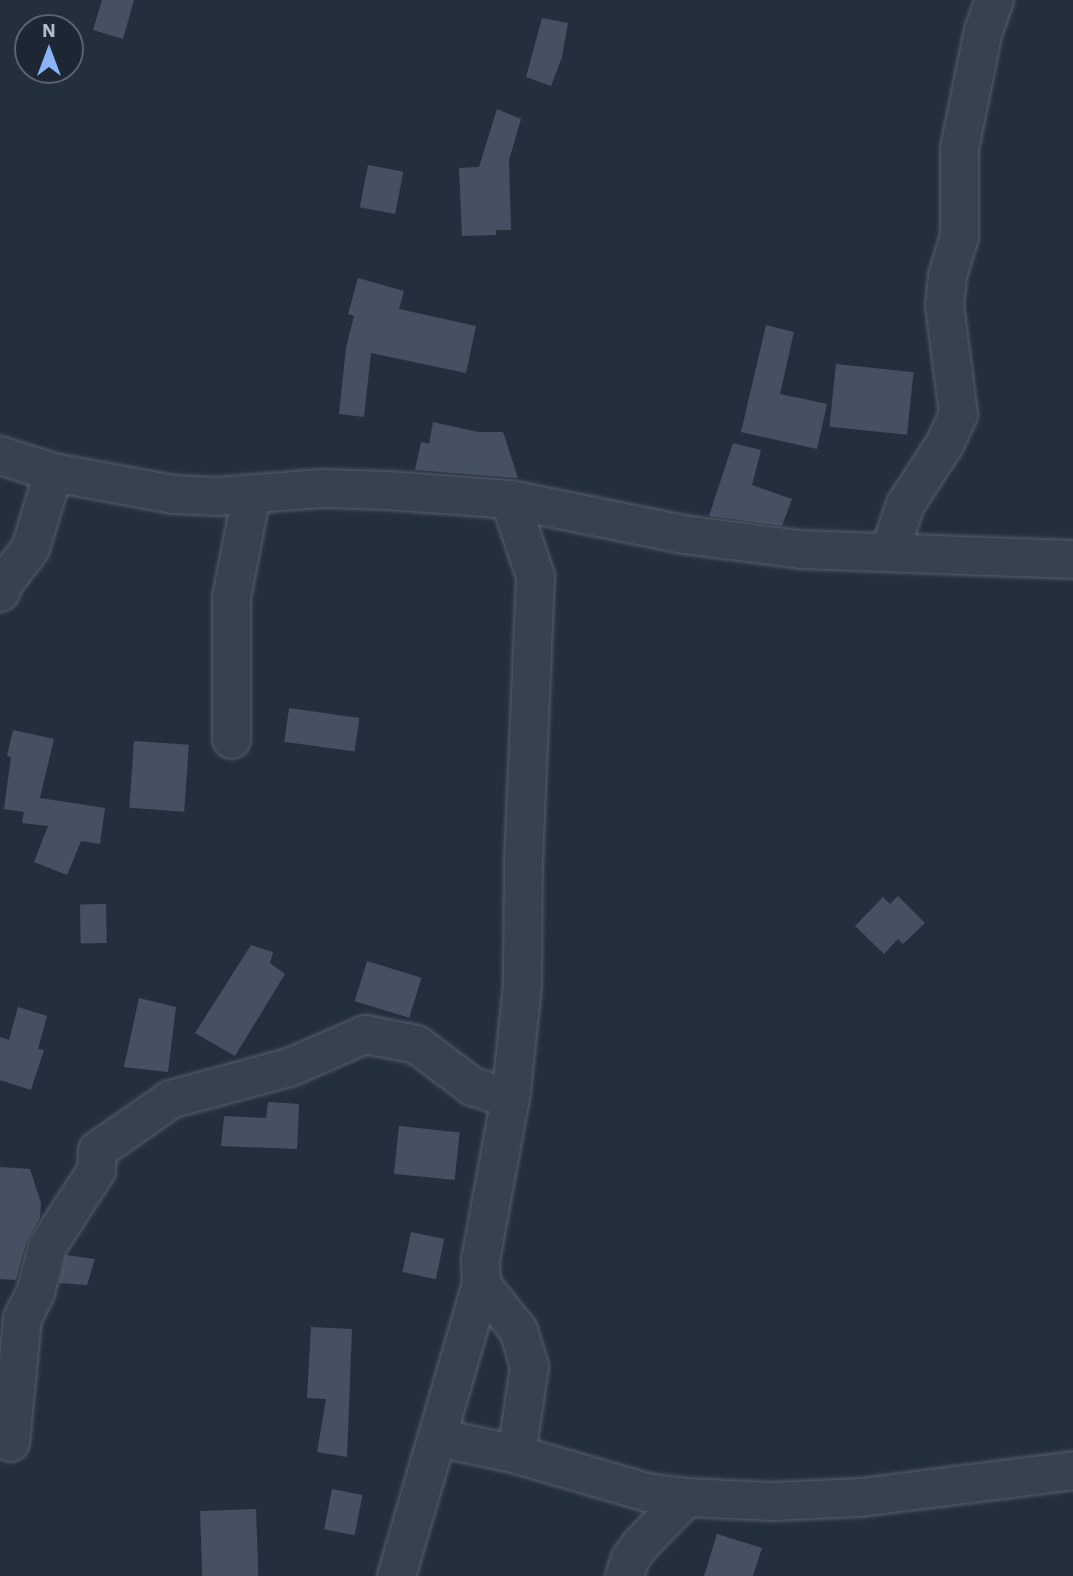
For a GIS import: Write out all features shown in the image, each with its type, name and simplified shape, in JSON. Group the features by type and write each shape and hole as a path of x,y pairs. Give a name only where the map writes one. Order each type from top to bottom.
{"street":[{"path":"889,551 905,504 944,444 958,414 944,304 947,275 955,256 959,228 958,148 983,30 994,0"},
{"path":"0,455 53,472 173,494 251,495 321,488 388,489 509,499 737,542 800,549 1073,559"},
{"path":"0,592 3,583 30,548 53,472"},
{"path":"231,739 231,597 251,495"},
{"path":"396,1576 481,1284 480,1260 510,1098 522,984 523,859 536,576 509,499"},
{"path":"10,1442 22,1318 35,1292 47,1246 96,1170 97,1150 170,1099 289,1067 365,1034 416,1044 472,1086 510,1098"},
{"path":"481,1284 518,1330 526,1351 529,1366 516,1454"},
{"path":"437,1437 516,1454 647,1492 686,1497 772,1501 860,1497 1073,1470"},
{"path":"624,1576 630,1559 640,1544 686,1497"}],"building":[{"path":"102,0 134,0 123,39 93,30"},
{"path":"542,18 568,23 562,57 551,86 526,77"},
{"path":"497,109 521,119 509,160 511,230 496,230 496,235 462,236 459,168 479,167"},
{"path":"368,165 403,172 395,214 360,207"},
{"path":"358,278 404,291 399,309 476,326 466,373 371,353 364,417 339,414 346,348 354,316 348,314"},
{"path":"766,325 794,332 780,394 827,404 817,449 741,432"},
{"path":"836,364 914,372 907,435 829,427"},
{"path":"433,422 478,432 503,432 518,478 415,470 421,442 429,444"},
{"path":"733,443 761,450 752,485 792,499 782,526 709,516"},
{"path":"289,708 359,718 355,752 284,742"},
{"path":"13,730 54,739 40,798 105,808 100,844 81,841 67,875 34,862 48,826 22,823 24,812 4,809 11,757 7,756"},
{"path":"134,741 189,745 184,812 129,808"},
{"path":"898,896 925,923 903,944 898,939 884,954 855,926 883,897 890,904"},
{"path":"80,904 106,904 107,943 81,943"},
{"path":"251,945 273,952 270,963 285,974 235,1056 195,1033"},
{"path":"367,961 422,978 409,1018 355,1001"},
{"path":"139,998 176,1007 168,1072 124,1067"},
{"path":"18,1007 47,1016 38,1049 44,1050 31,1090 0,1080 0,1037 9,1040"},
{"path":"268,1102 299,1104 297,1149 221,1146 224,1116 266,1118"},
{"path":"399,1126 460,1132 455,1180 394,1174"},
{"path":"0,1167 30,1169 41,1203 40,1218 27,1240 16,1280 0,1279"},
{"path":"411,1232 444,1239 436,1279 402,1272"},
{"path":"66,1255 95,1259 87,1285 59,1283"},
{"path":"311,1327 352,1329 347,1457 317,1452 326,1399 307,1398"},
{"path":"332,1489 362,1495 355,1535 324,1529"},
{"path":"256,1509 258,1576 202,1576 200,1511"},
{"path":"717,1534 762,1548 753,1576 704,1576"}]}
